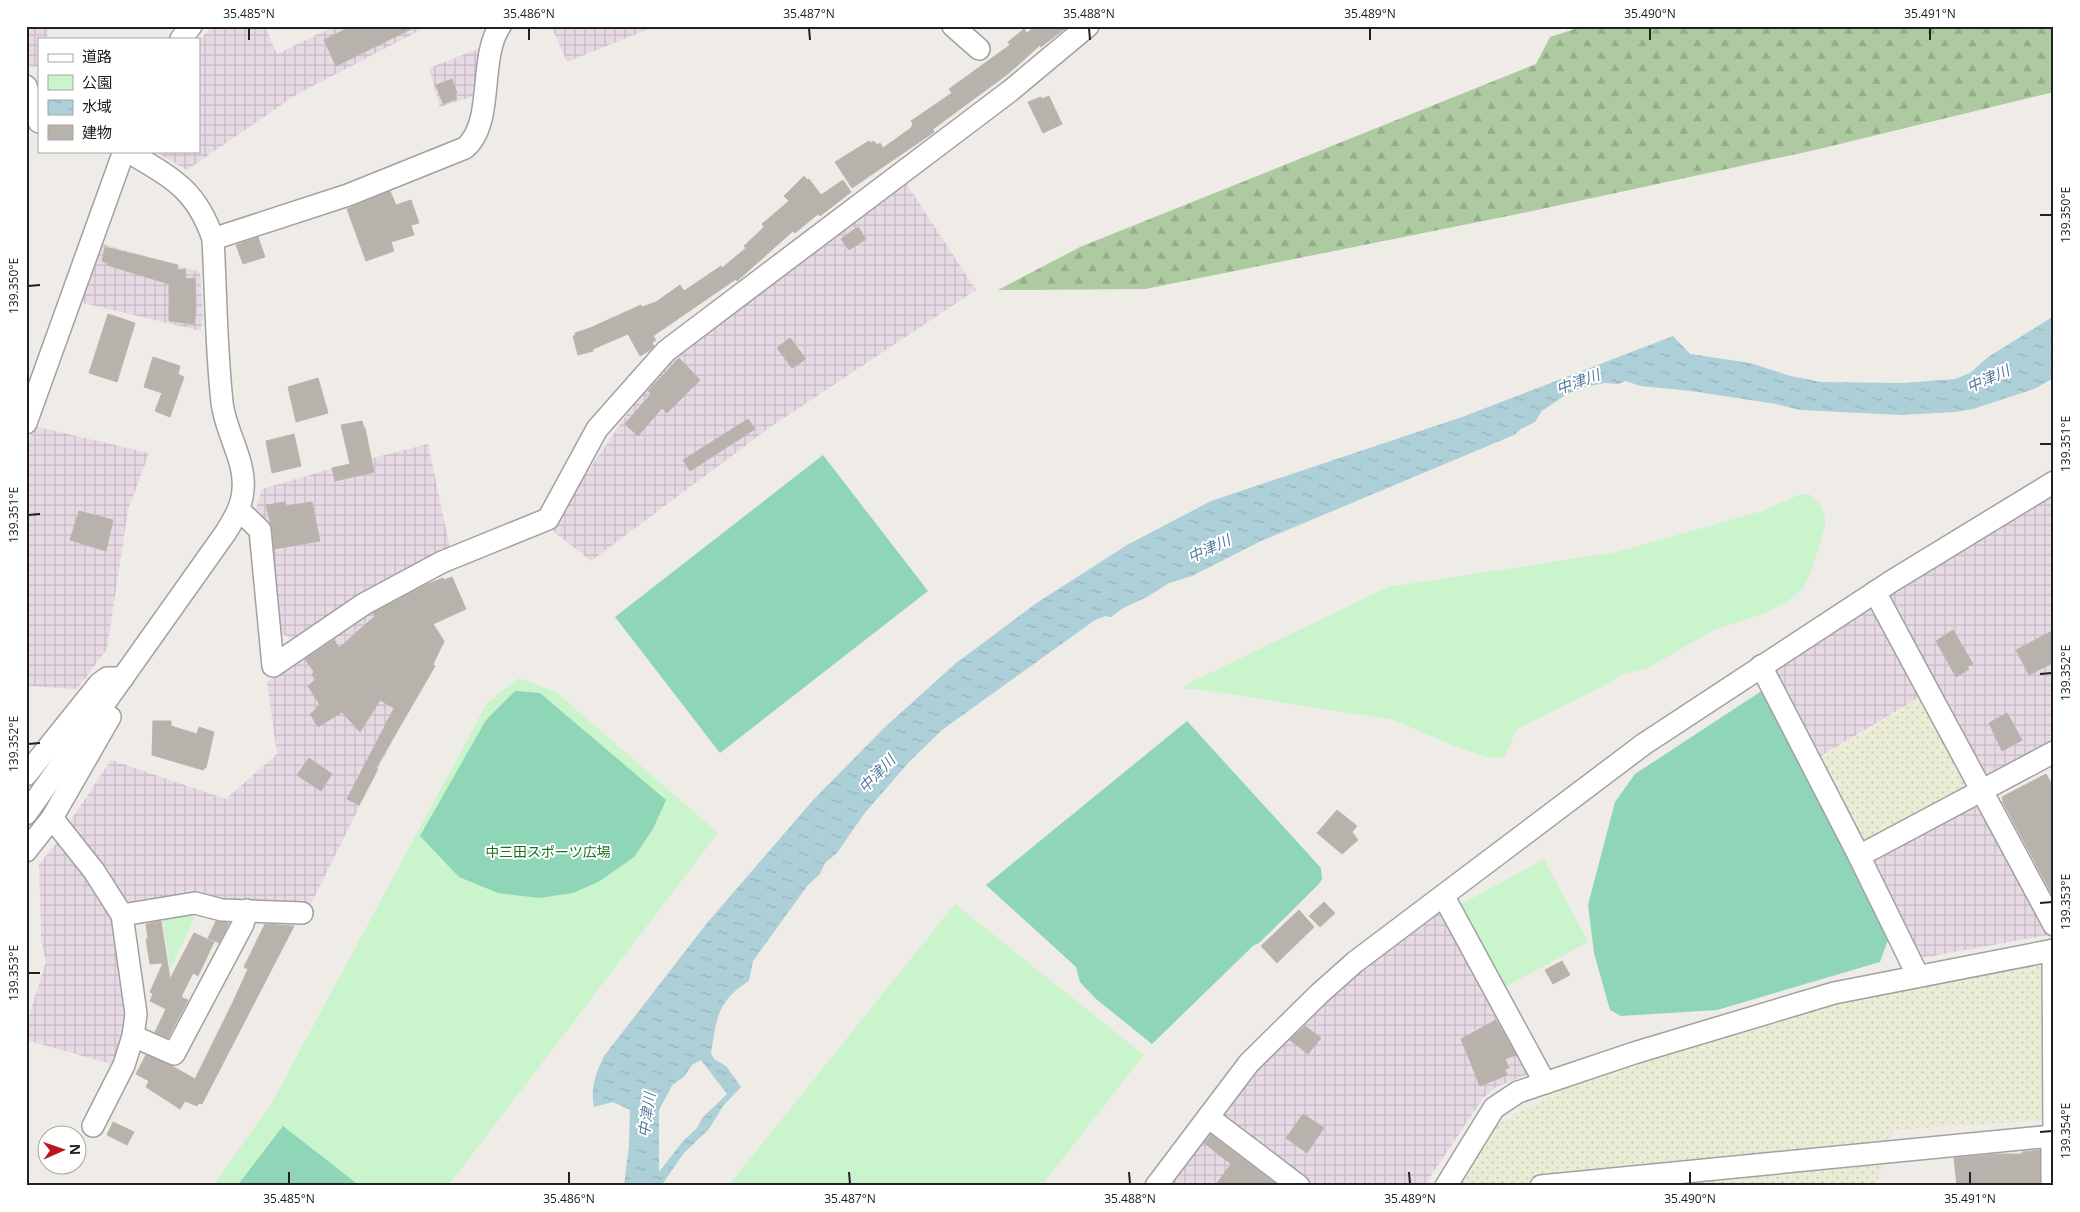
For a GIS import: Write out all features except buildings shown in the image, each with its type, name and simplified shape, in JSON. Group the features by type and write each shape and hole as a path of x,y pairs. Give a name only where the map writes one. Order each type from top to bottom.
{"street":[{"path":"182,38 191,26"},
{"path":"213,238 348,195 465,148 472,142 479,129 495,35 500,26"},
{"path":"953,26 979,49"},
{"path":"238,510 260,530 273,666 364,604 442,562 548,518 596,429 666,351 1010,91 1088,26"},
{"path":"26,86 38,119"},
{"path":"26,423 31,397 125,152"},
{"path":"26,814 226,532 238,510 243,490 241,467 228,431 222,403 213,238 201,209 184,188 168,176 127,152"},
{"path":"1156,1186 1249,1063 1355,962 1444,897 1644,744 1875,592 2054,482"},
{"path":"1875,592 2054,925"},
{"path":"1761,666 1859,856 1918,976"},
{"path":"26,775 100,684 107,678 119,684"},
{"path":"26,851 52,818 110,718 119,684"},
{"path":"1859,856 2054,752"},
{"path":"52,818 94,871 122,915 136,1014 133,1036 124,1065 93,1126"},
{"path":"1444,897 1545,1083"},
{"path":"122,915 195,904 222,910 302,913"},
{"path":"133,1036 174,1054 243,924 247,910"},
{"path":"1446,1186 1494,1108 1518,1092 1634,1053 1834,993 2053,950 2053,1174"},
{"path":"1208,1117 1300,1186"},
{"path":"1541,1186 2053,1136"}],"shaded area":[{"path":"26,26 49,26 47,38 38,38 38,67 26,66"},
{"path":"212,26 265,26 277,54 335,26 428,26 294,96 187,170 156,152 200,152 200,40"},
{"path":"551,26 656,26 567,62"},
{"path":"488,45 480,94 440,107 429,68"},
{"path":"906,183 976,290 769,428 591,561 549,528 636,401 670,360"},
{"path":"103,244 200,272 203,317 201,331 79,302"},
{"path":"34,426 149,453 128,510 107,649 77,689 26,686 26,449"},
{"path":"428,444 450,548 299,642 275,631 255,511 262,489 330,469"},
{"path":"2054,491 2054,744 1982,783 1887,595"},
{"path":"409,585 445,642 388,749 307,912 123,907 67,826 111,760 226,799 277,754 267,682 339,626"},
{"path":"1865,604 1895,639 1925,694 1816,759 1771,674 1773,665"},
{"path":"1976,798 2054,934 1916,959 1869,856"},
{"path":"60,839 117,916 131,1014 118,1066 26,1040 26,1025 46,962 41,939 39,864"},
{"path":"1439,910 1445,912 1531,1073 1496,1087 1484,1097 1424,1186 1310,1186 1223,1122 1220,1112 1243,1080 1321,998"},
{"path":"1208,1129 1293,1186 1162,1186"}],"green space":[{"path":"1584,26 2054,26 2054,92 1815,150 1513,215 1145,289 998,290 1080,247 1536,64 1550,37"},
{"path":"823,455 928,591 720,753 615,617"},
{"path":"1801,494 1809,494 1819,503 1825,517 1825,527 1811,572 1803,589 1786,602 1765,613 1712,631 1646,669 1623,674 1598,689 1517,729 1504,758 1486,757 1457,747 1394,720 1197,689 1185,689 1185,685 1388,587 1617,552 1762,511"},
{"name":"中三田スポーツ広場","path":"519,678 556,692 718,833 448,1186 212,1186 269,1108 487,703"},
{"path":"515,691 540,693 666,800 653,829 634,857 600,881 573,893 539,898 498,893 459,877 420,836 486,720"},
{"path":"1760,692 1767,693 1889,937 1880,962 1717,1010 1621,1016 1610,1010 1594,953 1588,905 1615,802 1635,774"},
{"path":"1925,695 1975,786 1863,848 1816,761"},
{"path":"1187,721 1321,868 1322,879 1259,943 1254,945 1152,1044 1096,999 1080,982 1076,967 986,885"},
{"path":"1544,859 1588,942 1503,988 1458,906"},
{"path":"955,904 1144,1055 1041,1186 728,1186"},
{"path":"185,910 195,917 170,969 162,914"},
{"path":"2041,964 2046,1082 2044,1120 1893,1130 1876,1186 1452,1186 1490,1128 1633,1052 1924,982"},
{"path":"283,1126 360,1186 237,1186"}],"water":[{"name":"中津川","path":"2054,316 2054,378 2034,389 1973,409 1955,412 1901,415 1800,410 1776,404 1691,391 1641,386 1625,381 1619,384 1605,383 1584,387 1567,394 1542,411 1535,422 1514,435 1261,541 1192,576 1169,583 1147,597 1123,608 1111,617 1106,616 1095,620 942,730 909,762 864,814 837,853 825,863 820,874 808,885 753,961 749,981 730,996 720,1011 711,1053 714,1059 726,1066 741,1087 723,1106 709,1129 684,1153 661,1186 624,1186 629,1145 630,1110 613,1102 594,1107 593,1087 596,1075 604,1056 707,923 814,799 885,727 956,663 1038,602 1127,545 1211,501 1462,417 1673,336 1690,354 1750,363 1791,376 1821,382 1904,383 1955,379 1970,373 1988,357","holes":["701,1060 727,1094 702,1118 697,1128 683,1141 659,1172 659,1110 673,1084 684,1077 692,1065"]}]}
